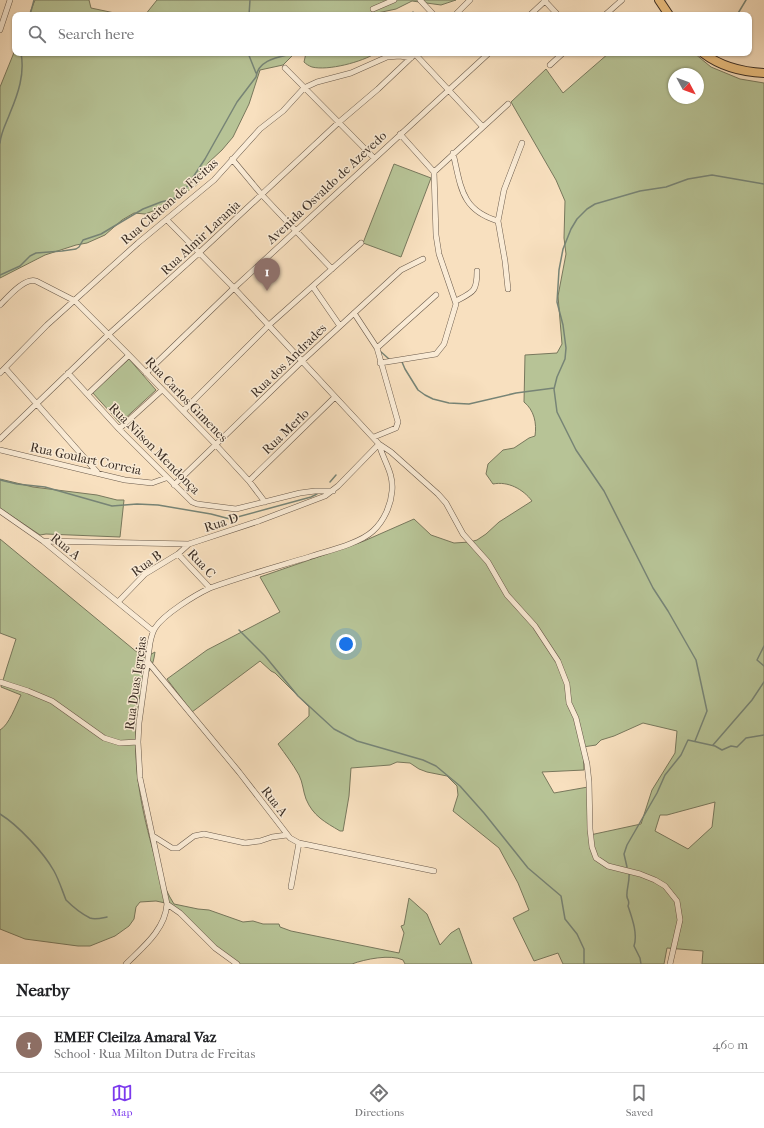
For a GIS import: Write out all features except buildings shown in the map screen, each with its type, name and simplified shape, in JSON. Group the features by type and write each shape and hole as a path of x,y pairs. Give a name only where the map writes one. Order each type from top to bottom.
{"main road":[{"path":"659,0 667,12"},
{"path":"709,56 741,70 764,73"}],"street":[{"path":"0,30 10,0"},
{"path":"373,8 394,0"},
{"path":"420,0 431,12"},
{"path":"458,12 470,0"},
{"path":"533,12 545,0 555,12"},
{"path":"608,12 622,0"},
{"name":"Rua Cleiton de Freitas","path":"0,372 38,334 138,243 214,180 260,129 304,88 317,82 351,73 377,60 400,56"},
{"name":"Rua Almir Laranja","path":"0,439 109,334 413,56"},
{"path":"415,56 482,126"},
{"name":"Avenida Osvaldo de Azevedo","path":"146,373 296,230 486,56"},
{"path":"550,66 560,56"},
{"path":"285,68 374,158"},
{"path":"434,172 482,126 508,104"},
{"path":"380,363 433,355 439,351 444,344 454,313 456,300 438,254 434,172 400,134"},
{"path":"508,289 498,221 504,190 522,143"},
{"path":"453,153 461,183 469,204 480,214 498,221"},
{"path":"232,159 262,195 332,269"},
{"path":"167,220 200,252 379,444 391,452 446,502 463,534 488,562 507,596 535,626 558,661 567,684 569,703 576,718 587,764 590,829 592,848 596,858 608,866 640,874 655,880 665,886 677,901 680,920 670,964"},
{"path":"183,411 269,325 361,243"},
{"name":"Rua dos Andrades","path":"174,485 216,446 302,361 401,270 424,259"},
{"path":"456,300 474,290 477,284 477,271"},
{"name":"Rua Carlos Gimenes","path":"0,305 24,283 31,280 36,281 75,301 183,411 249,481 265,502"},
{"path":"313,287 340,326"},
{"path":"377,348 436,295"},
{"path":"354,313 377,348 398,424 396,428 374,437"},
{"path":"88,394 129,355"},
{"path":"4,368 98,473"},
{"name":"Rua Nilson Mendonça","path":"68,373 119,429 188,499 197,504 236,509 265,502"},
{"path":"119,429 162,390"},
{"name":"Rua Merlo","path":"249,481 335,397"},
{"name":"Rua D","path":"43,541 189,544 323,497 333,491 360,466 379,444"},
{"name":"Rua Duas Igrejas","path":"126,964 153,937 162,925 165,918 167,904 140,778 138,742 138,723 153,631 165,617 210,588 338,548 362,538 373,531 383,520 392,492 390,472 379,444"},
{"name":"Rua Goulart Correia","path":"0,450 125,480 149,483 157,482 166,478"},
{"path":"265,502 300,493 333,491"},
{"name":"Rua A","path":"0,511 43,541 153,631"},
{"name":"Rua B","path":"118,602 146,574 178,554 189,544"},
{"name":"Rua C","path":"178,554 210,588"},
{"name":"Rua A","path":"148,662 239,772 287,835 294,841 434,871"},
{"path":"0,682 28,690 52,701 104,738 120,744 138,742"},
{"path":"153,836 172,848 178,848 194,836 204,834 245,843 287,835"},
{"path":"291,887 299,843"},
{"path":"167,904 180,913 215,948 237,964"}],"green space":[{"path":"35,0 89,0 91,8 110,12 30,12"},
{"path":"157,0 456,0 441,5 412,1 396,9 382,12 147,12"},
{"path":"13,56 292,56 283,65 260,70 249,104 233,137 208,163 198,184 164,207 145,214 134,213 122,220 105,235 87,243 45,255 0,278 0,87"},
{"path":"305,56 370,56 345,65 327,68 311,67 304,62"},
{"path":"606,56 698,56 711,67 740,79 764,83 764,964 702,964 703,951 667,948 664,964 563,964 558,953 534,961 513,918 529,910 518,883 499,848 453,811 458,795 457,786 447,776 427,772 410,763 397,762 390,765 351,768 349,796 343,831 340,831 329,825 312,810 306,799 299,775 278,744 309,716 309,707 275,673 260,661 192,712 167,679 207,650 280,612 260,577 364,541 414,519 431,535 454,543 470,542 477,540 499,522 532,501 515,487 499,483 493,484 486,474 488,464 503,450 514,448 529,438 535,436 536,426 534,417 524,402 525,355 557,353 562,344 558,296 566,254 564,238 565,201 556,180 511,102 546,69 563,93","holes":["643,723 677,731 675,753 652,790 641,824 590,835 588,787 554,793 542,772 584,770 583,747 596,745 601,740","715,802 712,827 688,849 655,831 660,815 667,815"]},
{"path":"394,164 431,178 401,257 363,243"},
{"path":"129,359 156,390 120,423 92,392"},
{"path":"0,479 33,487 124,500 120,537 40,535 0,508"},
{"path":"0,539 144,658 155,652 152,664 143,685 137,714 136,764 144,814 152,847 163,883 174,904 209,910 243,922 253,921 263,924 279,924 280,927 291,931 399,953 404,933 401,926 404,925 409,898 427,914 440,945 451,933 459,928 472,964 405,964 403,960 398,958 385,957 364,960 352,964 239,964 222,952 170,904 156,901 140,902 136,907 134,919 129,926 115,936 90,946 78,946 25,939 0,929 0,730 6,724 15,709 21,695 1,687 16,639 0,633"}],"waterway":[{"path":"31,12 34,0"},
{"path":"249,12 250,0"},
{"path":"739,12 746,0"},
{"path":"0,143 20,84 22,69 21,56"},
{"path":"249,56 256,73"},
{"path":"0,275 20,266 30,256 36,253 76,249 83,240 101,234 143,209 173,199 182,194 205,159 237,102 256,77 261,66 271,60 284,56"},
{"path":"695,741 707,711 696,660 653,588 604,491 576,450 557,412 554,389 557,377 565,359 566,348 563,325 557,302 559,270 563,249 571,229 577,219 587,209 595,204 640,191 666,187 688,179 712,175 764,184"},
{"path":"380,351 389,359"},
{"path":"402,362 418,390 433,399 449,403 469,404 516,393 554,388"},
{"path":"330,482 336,475"},
{"path":"0,480 17,484 45,487 112,506 137,504 158,505 211,514 230,519 311,497 317,494"},
{"path":"239,630 265,656 298,696 334,729 357,741 423,760 436,766 460,786 484,813 528,868 561,896 565,919 577,934 584,949 584,964"},
{"path":"764,646 757,660 764,666"},
{"path":"713,745 752,700 764,682"},
{"path":"627,867 624,854 627,845 657,793 665,775 681,755 688,740 715,746 722,750 731,746 737,747 746,738 764,735"},
{"path":"0,814 15,825 44,856 56,874 66,900 77,910 92,919 107,917"},
{"path":"629,873 627,894 629,902 628,906 635,931 634,946 640,958 641,964"}],"place":[{"name":"EMEF Cleilza Amaral Vaz","path":"267,291"}]}
